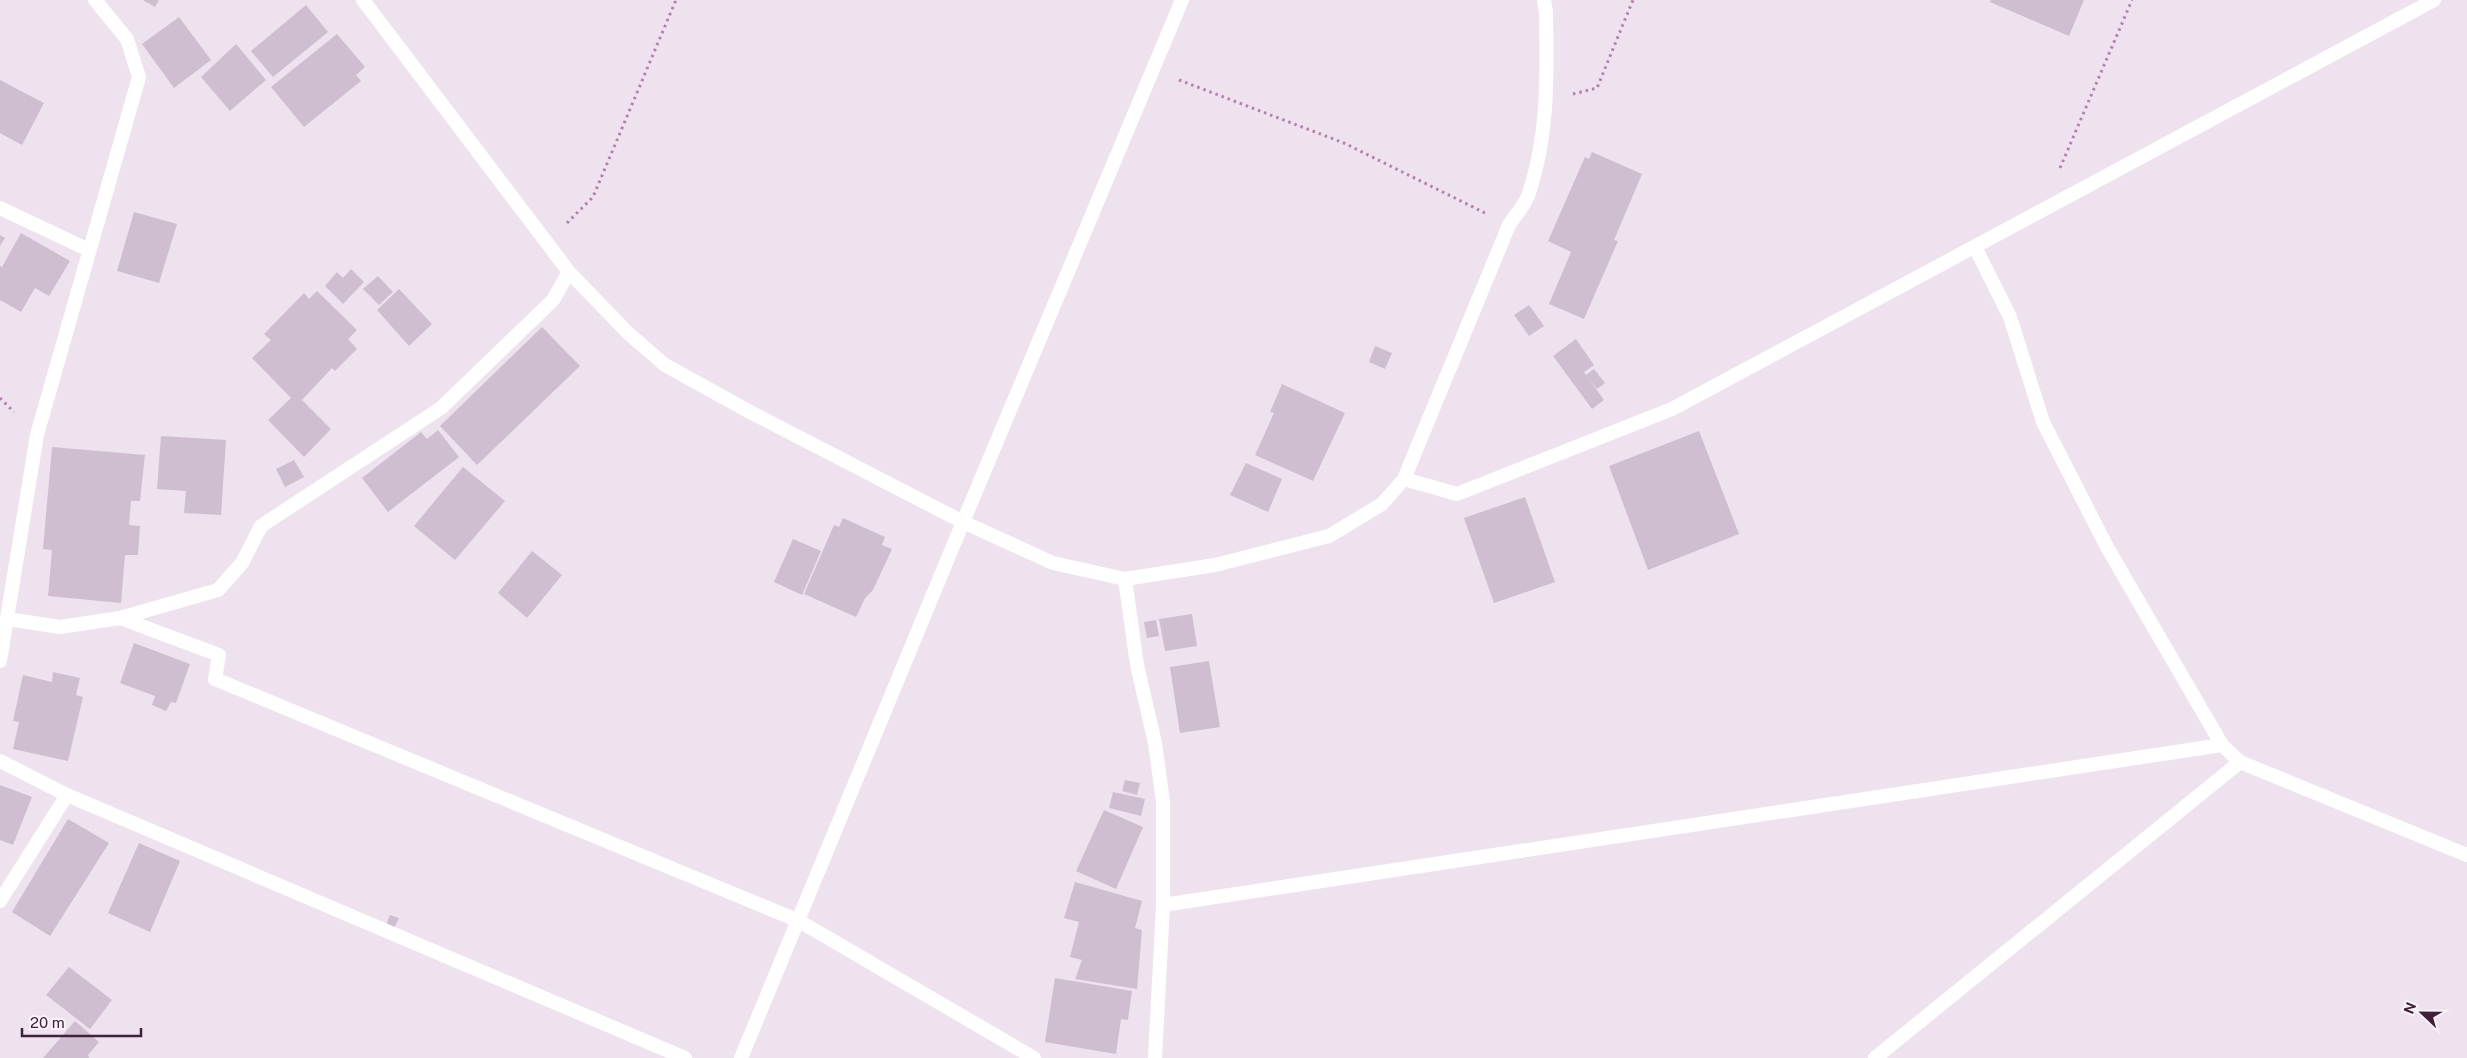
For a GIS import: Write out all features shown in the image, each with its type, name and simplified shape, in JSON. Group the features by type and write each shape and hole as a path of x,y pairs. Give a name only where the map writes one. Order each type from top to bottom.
{"street":[{"path":"0,661 37,435 139,77 127,39 95,0"},
{"path":"363,0 569,272 628,333 665,365 750,412 963,522 1053,563 1125,579 1215,565 1329,536 1382,504 1404,478 1509,225 1528,197 1543,135 1548,94 1544,0"},
{"path":"741,1058 1182,0"},
{"path":"1404,478 1458,494 1663,413 2434,0"},
{"path":"0,208 89,250"},
{"path":"1975,247 2010,317 2043,422 2107,547 2222,745 2240,762 2467,855"},
{"path":"8,619 60,627 120,618 218,590 242,562 261,526 441,408 553,300 569,272"},
{"path":"1125,579 1137,665 1155,743 1163,802 1163,905 1155,1058"},
{"path":"120,618 219,655 215,679 799,921 1034,1058"},
{"path":"1163,905 2222,745"},
{"path":"0,761 67,794 685,1058"},
{"path":"1875,1058 2240,762"},
{"path":"0,901 67,794"}],"path":[{"path":"547,242 593,197 676,0"},
{"path":"1548,94 1567,95 1596,88 1633,0"},
{"path":"2066,198 2060,169 2132,0"},
{"path":"1152,70 1344,143 1509,225"}],"building":[{"path":"143,0 159,0 155,7"},
{"path":"1991,0 2084,0 2069,36 1990,2"},
{"path":"306,5 328,32 273,77 251,51"},
{"path":"179,17 211,60 174,88 142,44"},
{"path":"337,34 365,67 356,75 361,81 304,127 271,87"},
{"path":"236,44 266,80 230,111 201,77"},
{"path":"0,80 44,103 22,145 0,133"},
{"path":"1592,152 1642,174 1614,240 1618,241 1584,319 1549,304 1571,252 1548,241 1585,157 1589,159"},
{"path":"134,212 177,224 159,283 117,271"},
{"path":"21,233 70,261 49,296 35,288 21,312 0,300 0,266 2,267"},
{"path":"0,235 5,238 0,246"},
{"path":"351,269 364,282 343,304 325,286 337,272 343,278"},
{"path":"378,276 393,292 379,305 363,289"},
{"path":"399,289 432,324 409,346 377,310"},
{"path":"317,291 357,330 348,339 357,349 335,371 332,368 302,400 331,429 304,457 268,420 291,398 252,358 271,340 264,334 304,293 309,299"},
{"path":"1529,305 1544,326 1529,336 1514,315"},
{"path":"542,327 580,366 477,465 440,426"},
{"path":"1576,339 1594,365 1584,372 1604,400 1592,409 1553,356"},
{"path":"1375,346 1392,353 1385,369 1369,362"},
{"path":"1594,369 1605,383 1597,389 1586,375"},
{"path":"1282,384 1345,413 1313,481 1255,455 1274,413 1270,412"},
{"path":"438,430 459,457 388,512 362,478 421,432 427,439"},
{"path":"1699,431 1739,534 1648,570 1609,466"},
{"path":"161,436 226,440 221,515 184,513 186,491 157,489"},
{"path":"52,447 145,455 140,501 131,501 129,525 140,526 138,555 125,555 121,603 48,596 52,550 43,549"},
{"path":"294,460 304,477 285,487 276,469"},
{"path":"1246,463 1282,479 1268,512 1230,495"},
{"path":"463,467 505,501 455,560 414,526"},
{"path":"1525,497 1555,582 1494,603 1464,518"},
{"path":"843,518 885,537 882,545 892,549 873,590 865,598 856,617 804,594 834,525 839,527"},
{"path":"793,539 821,551 802,595 774,582"},
{"path":"532,551 562,575 527,618 498,593"},
{"path":"1192,614 1197,646 1165,651 1159,619"},
{"path":"1156,620 1159,636 1147,638 1144,622"},
{"path":"134,643 190,664 176,703 171,702 166,711 152,705 155,696 120,683"},
{"path":"1209,661 1220,727 1180,733 1170,667"},
{"path":"53,672 80,678 76,695 83,697 68,761 13,749 19,722 13,721 23,675 52,682"},
{"path":"1125,780 1140,783 1137,795 1122,791"},
{"path":"0,785 32,797 13,845 0,840"},
{"path":"1113,792 1145,799 1141,816 1109,808"},
{"path":"1104,810 1143,827 1116,889 1076,871"},
{"path":"68,819 109,843 50,936 12,912"},
{"path":"139,843 180,861 150,932 108,913"},
{"path":"1075,882 1142,901 1135,928 1142,930 1137,989 1075,979 1082,960 1070,957 1079,922 1064,918"},
{"path":"390,915 399,918 394,928 386,925"},
{"path":"69,967 112,1000 90,1029 46,995"},
{"path":"1055,978 1132,991 1128,1020 1121,1019 1116,1054 1045,1042"},
{"path":"75,1021 99,1042 88,1055 89,1058 43,1058"}]}
